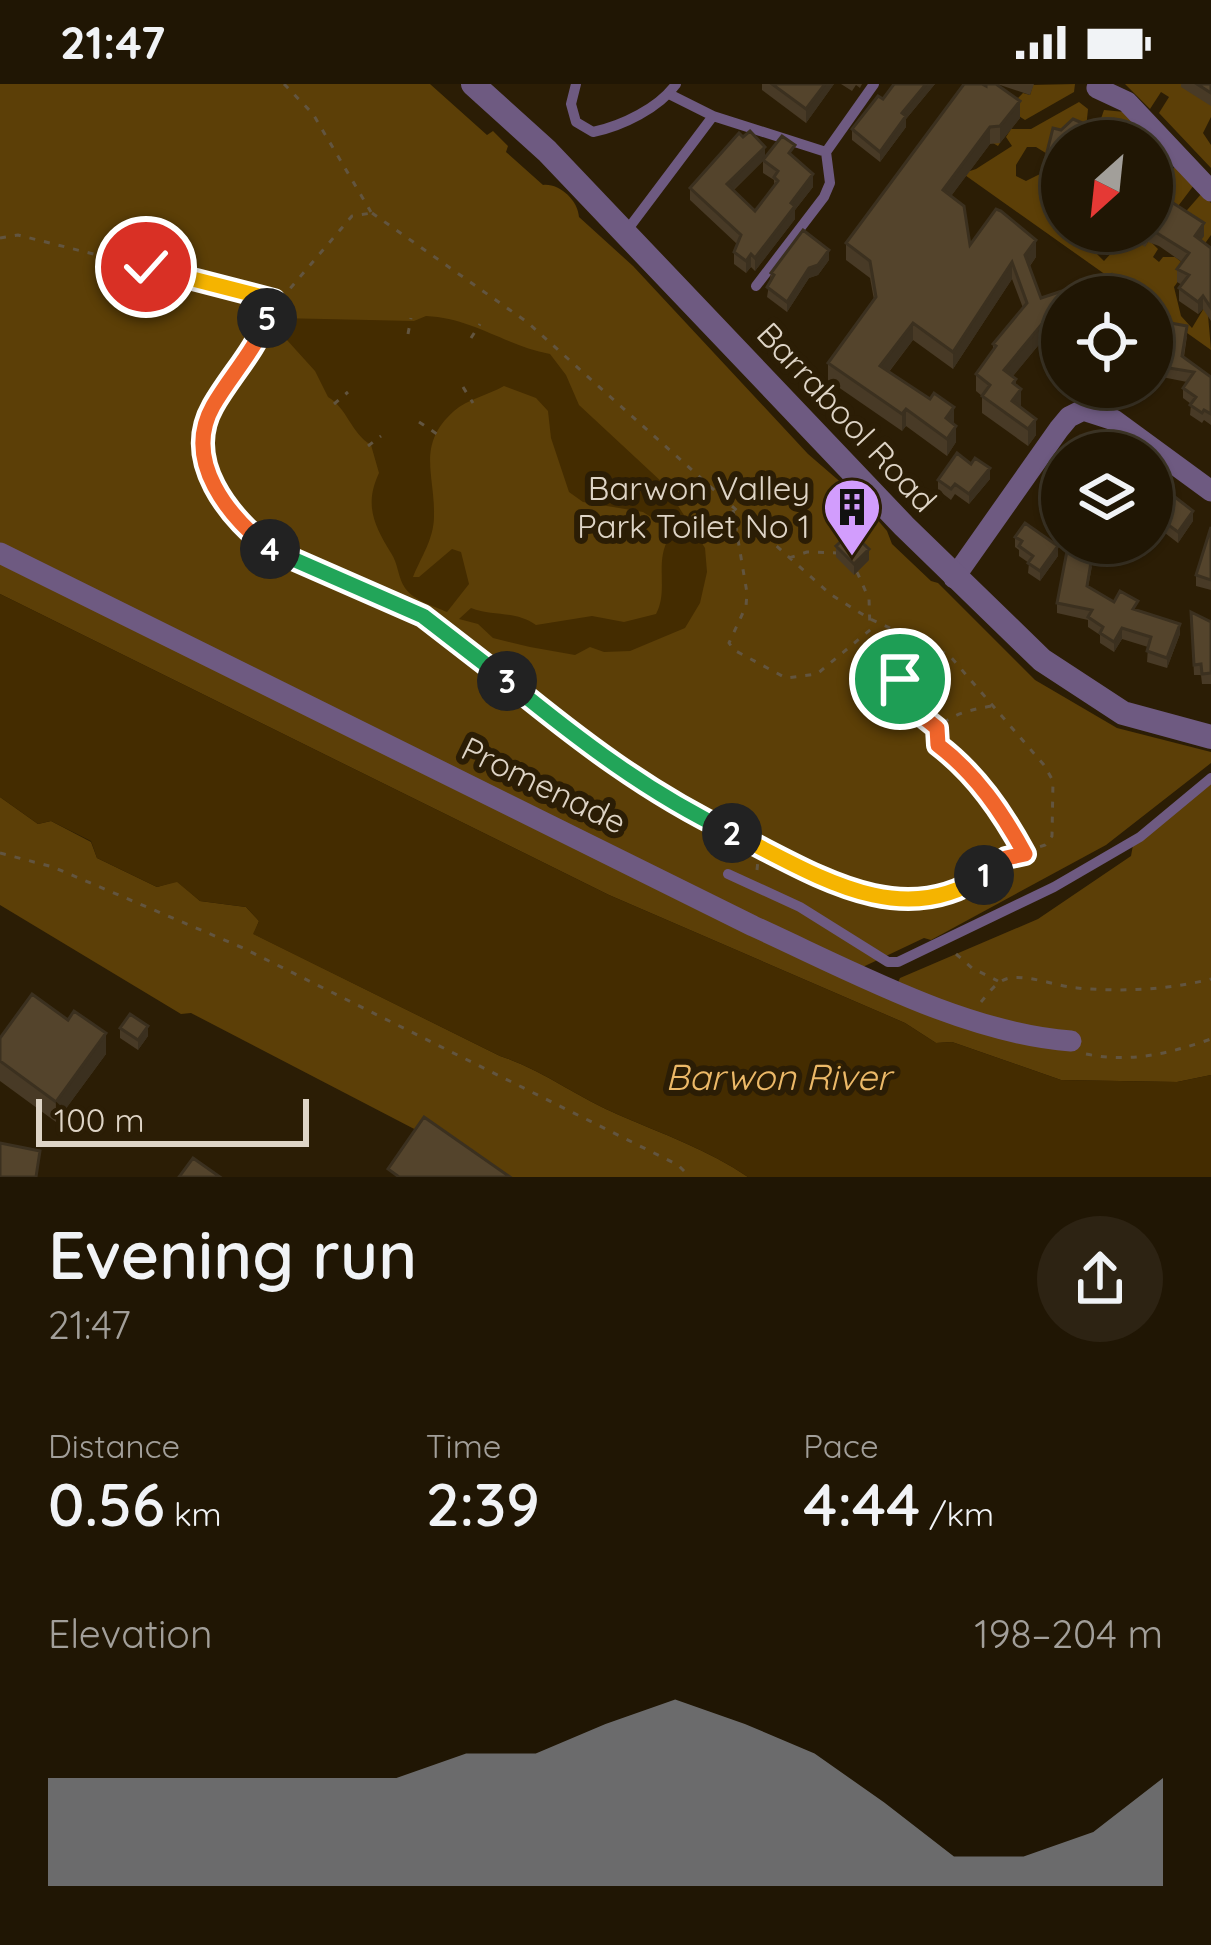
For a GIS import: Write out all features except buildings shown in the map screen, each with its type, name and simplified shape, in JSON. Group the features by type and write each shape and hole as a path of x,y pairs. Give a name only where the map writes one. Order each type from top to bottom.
{"street":[{"name":"Barrabool Road","path":"473,84 547,151 955,578 1042,660 1123,713 1211,737"},
{"path":"1097,88 1127,102 1211,191"},
{"path":"955,578 1059,430 1083,410 1114,420 1211,491"},
{"name":"Promenade","path":"0,554 753,926 969,1018 1077,1047"}],"lane":[{"path":"576,84 571,104 576,122 593,133 616,127 673,89 712,116 826,152"},
{"path":"756,286 824,197 830,182 826,152 874,84"},
{"path":"626,233 712,116"},
{"path":"728,874 815,916 888,962 898,962 943,944 1140,837 1211,778"}],"path":[{"path":"284,84 313,114 372,213 527,322 830,594 870,619 949,655 1053,781 1052,836 1045,845 1006,858 955,894 919,899 864,897 674,805 595,752 423,616 272,550 246,530 217,495 203,446 210,410 261,334 274,300 288,291 352,216 372,213"},
{"path":"0,238 17,235 274,300"},
{"path":"408,334 411,318"},
{"path":"471,338 480,324"},
{"path":"463,387 472,403"},
{"path":"334,404 348,392"},
{"path":"418,422 437,434"},
{"path":"368,446 381,436"},
{"path":"733,508 747,593 729,643 734,650 764,664 772,674 817,674 879,622"},
{"path":"789,559 807,552 839,554"},
{"path":"857,572 869,599 870,630"},
{"path":"904,633 908,665 897,690 902,700 937,728 938,745 966,768 1004,813 1025,854"},
{"path":"937,728 966,710 993,706"},
{"path":"0,853 53,867 243,948 678,1165 690,1177"},
{"path":"943,944 999,982"},
{"path":"969,1018 999,982 1014,977 1112,989 1211,980"},
{"path":"1077,1047 1119,1061 1211,1039"}],"shaded area":[{"path":"0,84 430,84 487,135 493,131 508,146 506,152 543,185 567,194 579,217 633,266 808,454 859,498 892,544 1035,680 1117,728 1211,752 1211,763 1106,845 931,940 924,938 848,974 893,994 900,978 1038,919 1131,856 1133,845 1211,784 1211,1075 1177,1082 1061,1080 952,1042 936,1043 905,1023 609,895 0,594"},
{"path":"966,84 987,84 1018,98 1023,93 1030,95 1033,85 1075,84 1074,92 1025,120 971,86 957,112 998,146 946,116 929,149 922,144"},
{"path":"1125,84 1211,84 1211,117 1203,133 1211,145 1211,168 1173,128 1173,120 1159,113 1169,97 1161,92 1150,109"},
{"path":"1079,102 1088,109 1087,120 1047,120"},
{"path":"1104,110 1125,112 1133,120 1100,120"},
{"path":"1041,123 1041,150 1027,147 1016,165 1016,176 1026,181 1041,174 1041,229 948,163 976,169 1012,146 1006,137 1011,129 1031,129"},
{"path":"1173,169 1194,185 1173,213"},
{"path":"1202,193 1211,203 1211,235 1174,287 1181,316 1192,328 1207,303 1211,350 1173,323 1173,276 1107,276 1074,252 1095,252 1104,261 1112,252 1156,252 1153,257 1159,262 1175,257 1184,264 1181,217"},
{"path":"0,797 38,824 51,821 91,842 97,858 157,887 177,881 200,901 246,907 259,921 254,934 748,1177 495,1177 420,1132 191,1013 181,1014 0,905"}],"water":[{"path":"426,316 459,322 550,354 579,405 664,484 705,548 707,572 700,603 685,628 630,651 590,647 575,655 493,638 478,624 459,619 471,608 520,617 536,625 592,616 624,622 656,614 660,605 662,557 669,538 665,526 643,512 583,502 569,492 551,438 548,411 536,398 504,386 454,411 431,448 433,524 413,577 452,549 461,552 469,584 447,612 409,593 373,514 372,495 379,473 371,445 277,329 279,318 414,321"},
{"name":"Barwon River","path":"0,594 609,895 905,1023 936,1043 952,1042 1061,1080 1177,1082 1211,1075 1211,1177 748,1177 604,1108 253,934 259,921 246,907 200,901 177,882 157,887 97,858 91,841 51,821 38,824 0,797"}],"place":[{"name":"Barwon Valley Park Toilet No 1","path":"852,558"}],"route":[{"path":"146,267 274,300 261,334 210,410 203,446 217,495 246,530 272,550 317,572 423,616 595,752 674,805 864,897 919,899 955,894 1006,858 1025,854 1004,813 966,768 938,745 937,728 902,700 897,690 900,679"}]}
